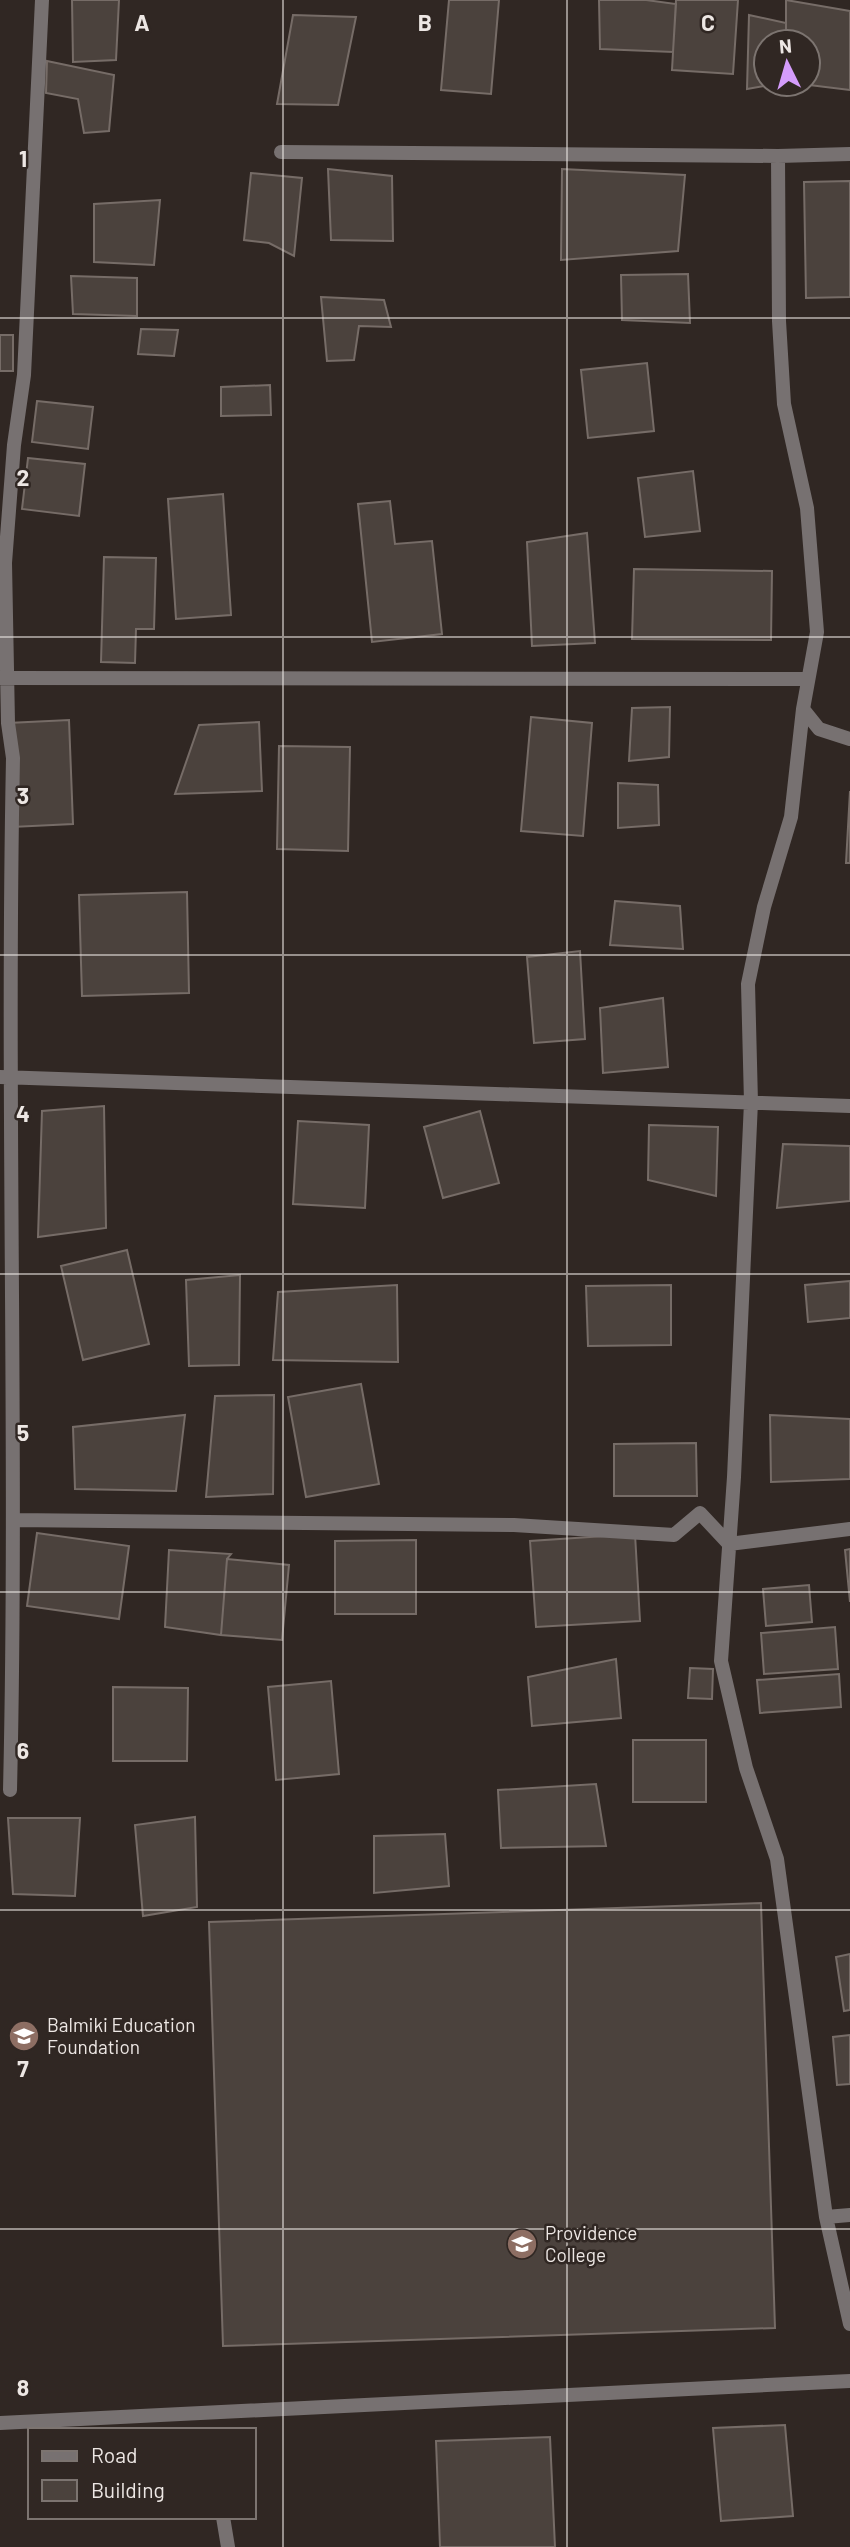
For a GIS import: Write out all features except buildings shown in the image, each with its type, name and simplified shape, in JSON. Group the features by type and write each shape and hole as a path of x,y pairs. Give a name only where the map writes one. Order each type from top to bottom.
{"street":[{"path":"10,1790 13,1520 6,1077 13,758 3,678 5,562 13,445 24,375 42,0"},
{"path":"281,152 778,156 850,154"},
{"path":"778,156 779,321 783,404 807,509 817,632 803,709 791,817 764,906 748,984 751,1102 721,1661 746,1768 777,1859 826,2217 850,2324"},
{"path":"3,678 808,679"},
{"path":"803,709 819,729 850,739"},
{"path":"6,1077 850,1106"},
{"path":"13,1520 514,1525 674,1535 700,1513 729,1544"},
{"path":"729,1544 850,1529"},
{"path":"826,2217 850,2215"},
{"path":"0,2423 850,2381"},
{"path":"205,2414 208,2428"},
{"path":"223,2519 228,2547"}],"place":[{"name":"Balmiki Education Foundation","path":"24,2036"},
{"name":"Providence College","path":"522,2244"}]}
